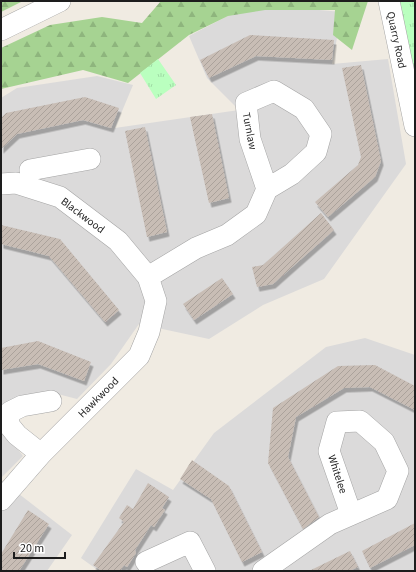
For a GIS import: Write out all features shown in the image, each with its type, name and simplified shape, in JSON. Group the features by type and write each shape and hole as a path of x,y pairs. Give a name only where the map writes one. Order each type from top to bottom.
{"street":[{"path":"1,30 60,1"},
{"name":"Quarry Road","path":"389,1 415,126"},
{"name":"Turnlaw","path":"274,91 304,109 321,134 316,152 292,174 267,189 250,139 246,103 274,91"},
{"path":"30,170 90,159"},
{"path":"44,192 53,166"},
{"name":"Blackwood","path":"1,184 16,183 60,197 118,241 148,277"},
{"path":"148,277 196,248 228,235 256,214 267,189"},
{"name":"Hawkwood","path":"1,500 41,454 139,356 149,332 156,302 148,277"},
{"path":"41,454 17,435 8,424 10,412 22,406 51,401"},
{"path":"263,571 330,524 351,514"},
{"path":"146,562 190,542 206,571"}],"shaded area":[{"path":"251,4 342,12 332,64 388,59 406,164 324,279 263,305 209,339 139,324 111,364 77,399 50,392 1,411 1,98 17,88 97,76 133,85 115,128 239,110 207,78 189,36"},
{"path":"365,338 415,355 415,571 99,571 81,558 136,469 173,490 214,433 326,347"},
{"path":"1,428 23,456 1,478"},
{"path":"1,480 72,535 47,571 1,571"}],"green space":[{"path":"1,1 23,1 1,12"},
{"path":"161,1 368,1 352,50 333,35 335,10 265,10 228,16 189,35 128,83 83,70 1,89 1,48 50,25 102,17 142,23"},
{"path":"399,1 415,1 415,78"},
{"path":"158,59 176,85 156,99 140,73"}],"building":[{"path":"250,35 334,40 332,60 256,56 209,78 200,60"},
{"path":"361,65 381,161 375,177 328,217 315,202 358,165 361,157 342,68"},
{"path":"85,97 119,108 111,128 83,120 17,134 1,149 1,118 6,113"},
{"path":"212,114 229,198 209,203 190,117"},
{"path":"145,127 167,232 147,237 125,131"},
{"path":"321,213 334,230 273,284 257,287 252,267 263,265"},
{"path":"1,225 60,239 119,310 105,322 49,256 1,244"},
{"path":"222,278 233,294 194,320 183,304"},
{"path":"38,341 91,362 84,381 38,364 1,370 1,348"},
{"path":"375,365 415,386 415,410 370,387 344,388 296,417 288,457 319,517 303,529 268,463 273,408 338,366"},
{"path":"192,460 229,486 262,552 242,562 211,499 180,479"},
{"path":"148,483 169,497 162,508 165,510 154,527 151,525 135,550 136,553 127,567 124,565 120,571 102,571 93,565 124,522 119,518 127,505 133,509"},
{"path":"28,510 49,524 19,571 1,571 1,554"},
{"path":"415,523 415,545 370,568 362,551"},
{"path":"350,551 358,567 349,571 309,571"}]}
